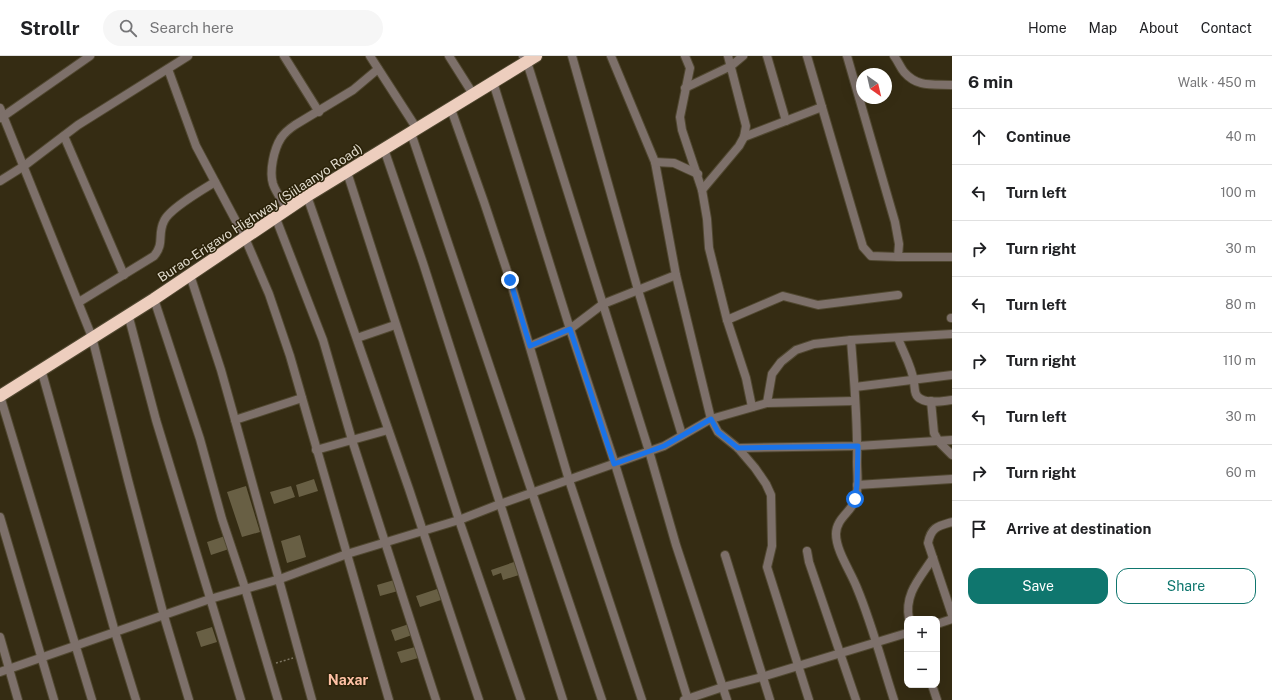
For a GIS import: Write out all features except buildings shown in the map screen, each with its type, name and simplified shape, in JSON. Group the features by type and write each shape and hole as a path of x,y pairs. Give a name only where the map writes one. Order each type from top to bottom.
{"highway":[{"name":"Burao-Erigavo Highway (Siilaanyo Road)","path":"0,396 154,299 307,196 451,109 529,58"}],"street":[{"path":"2,118 90,56"},
{"path":"0,181 24,166 78,125 188,56"},
{"path":"284,56 319,112"},
{"path":"370,56 414,131 531,493 602,700"},
{"path":"449,56 473,94"},
{"path":"572,56 638,290 682,435"},
{"path":"611,56 655,162 676,275 711,419 718,432 738,448 755,468 766,484 771,495 772,546 767,567 809,700"},
{"path":"685,56 690,68 680,117 682,130 698,174 707,219 709,248 727,320 746,378 752,407"},
{"path":"702,190 739,146 744,137 746,126 728,56"},
{"path":"685,88 730,66 743,56"},
{"path":"767,56 786,121"},
{"path":"807,56 863,247 871,256 952,257"},
{"path":"847,56 895,222 899,244 898,257"},
{"path":"896,57 904,72 913,81 925,84 952,85"},
{"path":"529,58 649,451 676,545 727,700"},
{"path":"168,69 196,146 245,238 269,294 290,356 316,450 371,632 389,700"},
{"path":"287,209 273,184 272,168 280,140 286,131 354,90 378,69"},
{"path":"493,82 614,464 686,700 723,687 904,634"},
{"path":"744,137 822,107"},
{"path":"0,108 2,118 24,166 92,337 164,616 189,700"},
{"path":"451,109 484,202 530,346 569,480 642,700"},
{"path":"64,136 124,275"},
{"path":"384,149 423,263 563,700"},
{"path":"655,162 674,163 698,174"},
{"path":"347,172 459,520 521,700"},
{"path":"79,302 154,256 159,250 161,242 161,228 168,215 215,182"},
{"path":"307,196 423,531 478,700"},
{"path":"276,216 323,340 352,440 436,700"},
{"path":"190,275 221,370 280,579 312,700"},
{"path":"530,346 570,329 603,304 676,275"},
{"path":"727,320 782,296 818,305 898,295"},
{"path":"154,299 200,439 222,519 246,588 278,700"},
{"path":"128,314 156,420 241,700"},
{"path":"357,338 395,324"},
{"path":"767,403 772,374 781,362 796,350 814,344 851,340 952,334"},
{"path":"898,338 914,380 917,397 931,401 952,400"},
{"path":"851,340 858,446 857,485 855,499 850,509 838,522 836,534 838,546 857,588 894,700"},
{"path":"42,369 115,632 136,700"},
{"path":"855,387 952,375"},
{"path":"0,396 92,700"},
{"path":"235,420 302,398"},
{"path":"0,672 210,599 280,579 347,554 459,520 664,446 711,419 767,403 855,401"},
{"path":"931,401 934,433 939,442 952,455"},
{"path":"316,450 388,430"},
{"path":"738,448 858,446 952,440"},
{"path":"857,485 952,479"},
{"path":"0,517 54,700"},
{"path":"952,522 940,525 934,529 929,535 928,543 952,615"},
{"path":"808,551 808,562 856,700"},
{"path":"725,555 770,700"},
{"path":"908,616 907,610 908,600 913,588 933,558"},
{"path":"940,623 952,619"},
{"path":"0,637 18,700"},
{"path":"933,688 937,700"}],"path":[{"path":"268,664 301,656"}],"district":[{"name":"Naxar","path":"348,680"}],"route":[{"path":"510,280 530,346 570,329 614,464 664,446 711,419 718,432 738,448 858,446 857,485 855,499"}]}
